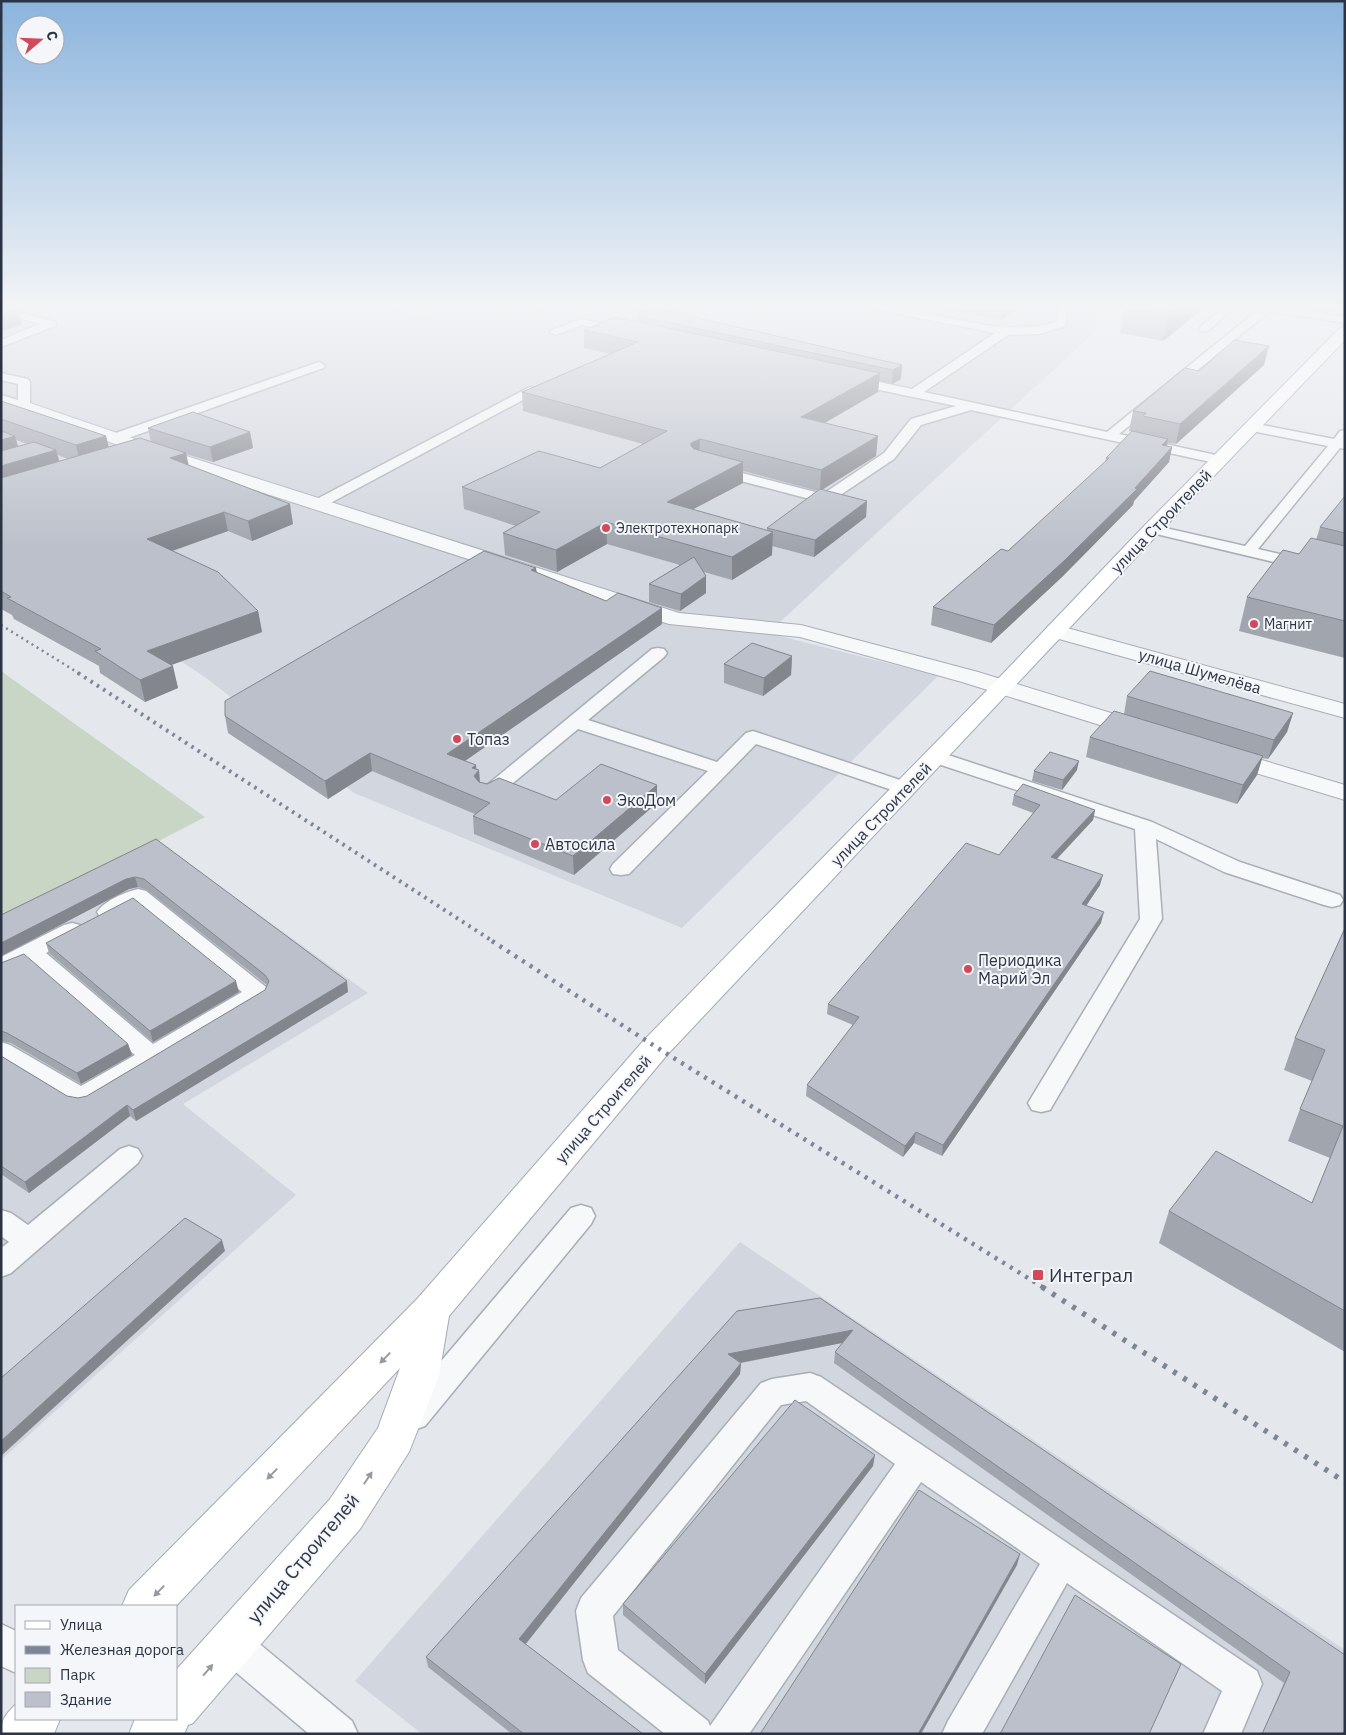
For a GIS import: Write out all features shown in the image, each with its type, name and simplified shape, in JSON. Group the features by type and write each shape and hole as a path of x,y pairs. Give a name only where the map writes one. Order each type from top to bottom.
{"main road":[{"name":"улица Строителей","path":"145,1605 431,1310 656,1047 1003,687 1152,528 1292,386"},
{"name":"улица Строителей","path":"178,1704 345,1514 394,1439 419,1376 431,1310"},
{"path":"21,1734 35,1720"},
{"path":"152,1734 165,1720"}],"street":[{"path":"24,406 129,448 318,504 677,619 801,631 1003,687 1156,735"},
{"name":"улица Шумелёва","path":"1056,631 1345,711"},
{"path":"1203,749 1343,793"}],"lane":[{"path":"1,399 24,406 24,386"},
{"path":"129,448 273,386"},
{"path":"877,386 1220,460"},
{"path":"913,394 925,386"},
{"path":"1109,436 1171,386"},
{"path":"318,504 530,392"},
{"path":"699,466 825,499 889,456 916,422 969,406"},
{"path":"1252,427 1342,441"},
{"path":"1249,551 1342,441"},
{"path":"1152,528 1345,574"},
{"path":"488,794 658,653"},
{"path":"574,722 721,769"},
{"path":"621,869 753,737 906,788"},
{"path":"936,757 1145,826 1232,867 1332,900"},
{"path":"1041,1103 1151,919 1145,826"},
{"path":"1,967 138,896 258,993 80,1098 1,1051"},
{"path":"30,952 152,1056"},
{"path":"1,1265 129,1156"},
{"path":"394,1439 581,1216"},
{"path":"1,1221 29,1241"},
{"path":"695,1734 601,1660 594,1611 772,1393 810,1387 1244,1684 1222,1734"},
{"path":"726,1734 917,1460"},
{"path":"961,1734 1062,1559"},
{"path":"1,1642 15,1654"},
{"path":"231,1644 339,1734"}],"shaded area":[{"path":"1,386 1036,386 768,633 938,676 682,928 354,793 205,677 1,545"},
{"path":"158,842 368,993 183,1104 296,1195 1,1460 1,923"},
{"path":"740,1242 1345,1650 1345,1734 422,1734 355,1681"}],"green space":[{"path":"1,671 205,817 1,923"}],"building":[{"path":"536,386 857,386 801,417 878,436 821,470 700,439 691,443 694,449 743,462 667,502 773,532 732,557 606,522 556,550 503,533 540,512 462,487 539,451 600,468 667,431 522,392"},
{"path":"1163,386 1223,386 1180,424 1143,416 1146,413 1133,411"},
{"path":"1,401 106,436 76,445 1,419"},
{"path":"193,412 250,432 210,447 148,428"},
{"path":"1,431 15,436 1,440"},
{"path":"1132,431 1168,439 1162,445 1172,447 1135,488 1137,489 1065,560 994,625 933,607 1001,549 1008,551 1109,458 1106,458"},
{"path":"140,438 186,453 170,458 290,504 248,521 224,512 147,539 218,572 258,611 147,651 173,666 140,680 95,651 101,649 7,598 11,597 1,591 1,478"},
{"path":"34,442 56,450 1,466 1,451"},
{"path":"820,489 867,501 815,540 767,528"},
{"path":"1345,496 1345,533 1320,527"},
{"path":"1311,538 1345,546 1345,621 1247,597 1283,550 1299,554"},
{"path":"484,551 536,568 531,570 606,601 618,593 662,608 447,754 476,765 472,768 479,770 474,776 479,782 487,784 499,778 556,800 601,764 657,785 573,856 473,816 490,803 370,753 325,781 225,716 225,701"},
{"path":"694,557 706,576 681,594 649,584"},
{"path":"752,643 792,656 764,678 724,664"},
{"path":"1150,671 1293,713 1274,740 1127,696"},
{"path":"1114,711 1263,756 1243,785 1090,737"},
{"path":"1050,752 1079,761 1063,780 1034,771"},
{"name":"Периодика Марий Эл","path":"1023,784 1095,810 1051,857 1103,875 1082,904 1104,912 943,1145 916,1132 905,1146 807,1085 859,1017 828,1004 966,843 999,855 1040,805 1014,795"},
{"path":"156,839 347,981 133,1110 127,1105 25,1182 1,1166 1,1056 67,1096 78,1098 87,1096 265,990 269,981 265,975 144,879 135,877 126,879 1,943 1,915"},
{"path":"133,898 236,981 150,1031 46,943"},
{"path":"1345,928 1345,1311 1169,1211 1216,1151 1312,1203 1343,1126 1300,1109 1325,1050 1295,1038"},
{"path":"24,954 128,1044 77,1073 1,1031 1,963"},
{"path":"185,1218 222,1240 1,1441 1,1378"},
{"path":"820,1298 1345,1655 1345,1729 1343,1734 1262,1734 1290,1672 835,1352 853,1330 728,1354 741,1363 519,1639 643,1734 524,1734 426,1657 737,1311"},
{"path":"795,1400 875,1455 705,1674 623,1604"},
{"path":"919,1490 1020,1554 918,1734 760,1734"},
{"path":"1075,1595 1181,1664 1149,1734 1000,1734"}],"railway":[{"path":"1,625 80,674"},
{"path":"78,673 494,942"},
{"path":"492,941 656,1047 1044,1288"},
{"path":"1042,1287 1345,1482"}],"place":[{"name":"Электротехнопарк","path":"606,528"},
{"name":"Магнит","path":"1254,624"},
{"name":"Топаз","path":"457,739"},
{"name":"ЭкоДом","path":"607,800"},
{"name":"Автосила","path":"535,844"},
{"name":"Периодика Марий Эл","path":"968,969"},
{"name":"Интеграл","path":"1038,1275"}]}
